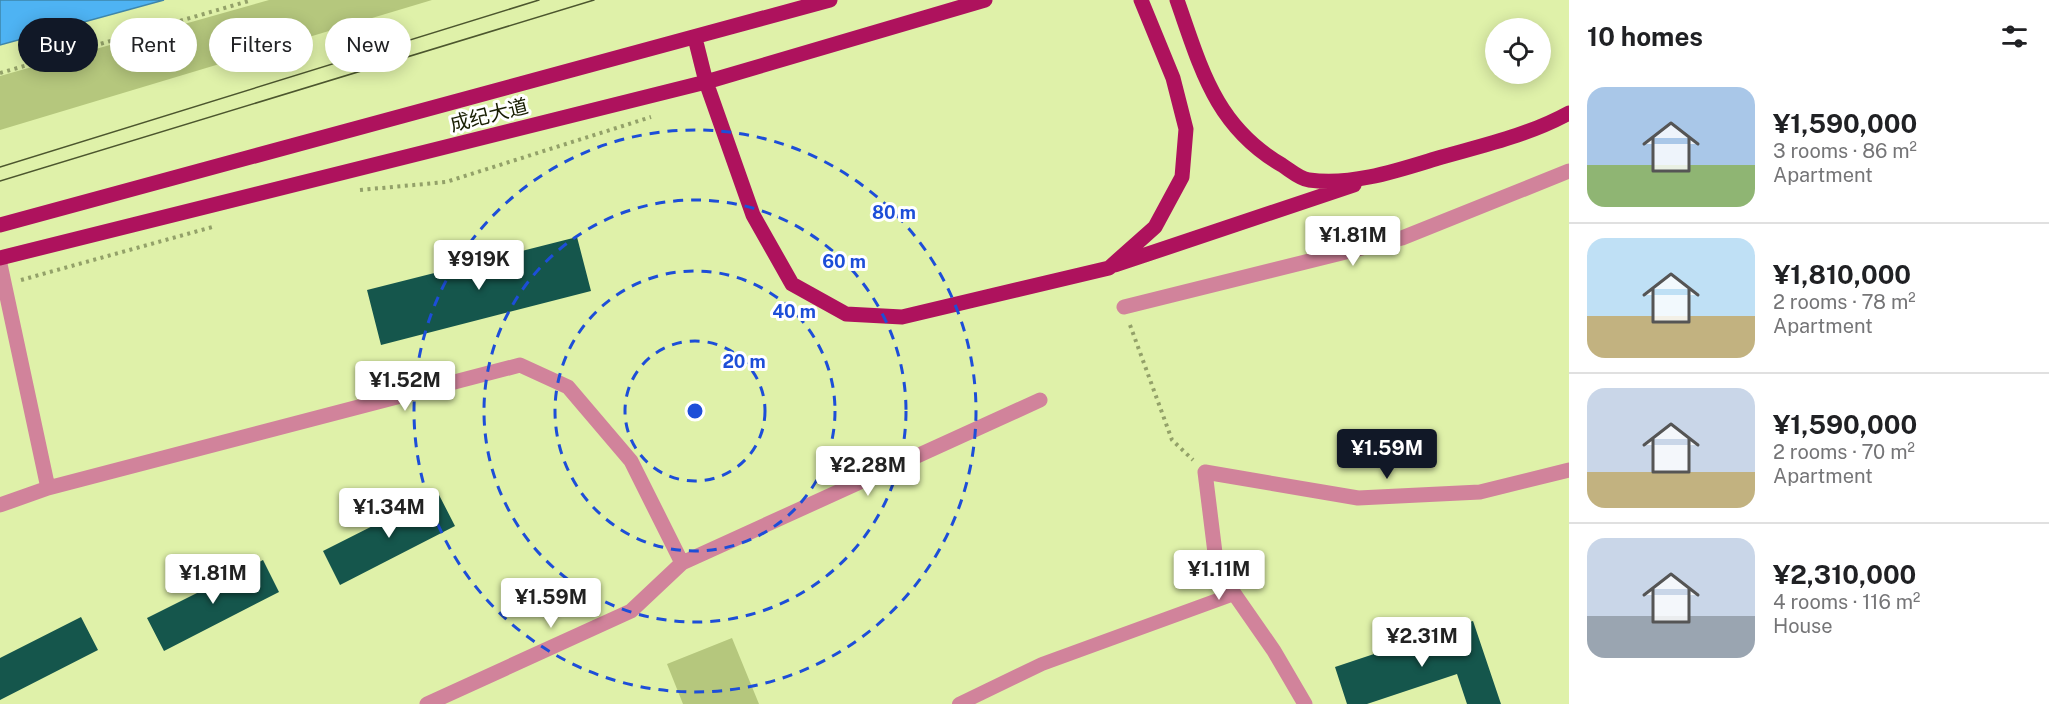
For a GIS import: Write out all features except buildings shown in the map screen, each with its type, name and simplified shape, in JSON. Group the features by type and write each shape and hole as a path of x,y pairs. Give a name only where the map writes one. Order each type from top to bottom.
{"main road":[{"name":"成纪大道","path":"0,225 830,0"},
{"name":"成纪大道","path":"0,258 706,82 985,0"},
{"path":"1109,268 1155,227 1182,177 1186,129 1173,78 1141,0"},
{"path":"1177,0 1202,72 1223,113 1257,150 1307,180 1339,180 1385,174"},
{"path":"695,38 706,82 753,215 792,284 846,314 902,317 1109,268 1385,174 1542,128 1569,113"}],"street":[{"path":"1124,307 1402,238 1569,171"},
{"path":"0,264 48,488"},
{"path":"0,505 48,488 520,365 568,387 631,460 682,563"},
{"path":"427,704 631,611 682,563 1040,400"},
{"path":"1305,704 1274,651 1217,569 1205,472 1358,498 1480,492 1569,470"}],"lane":[{"path":"958,704 1042,664 1234,594"}],"path":[{"path":"0,73 252,0"},
{"path":"353,191 446,182 556,145 644,121 652,116"},
{"path":"4,284 218,226"},
{"path":"1124,307 1172,440 1205,472"}],"green space":[{"path":"269,0 432,0 372,18 325,18 325,32 313,36 313,18 209,18 209,67 197,71 197,20"},
{"path":"110,45 110,72 193,72 0,130 0,76 18,71 98,72 98,48"},
{"path":"732,638 759,704 683,704 667,664"}],"water":[{"path":"0,0 164,0 98,18 18,18 18,40 0,45"}],"tram line":[{"path":"0,167 539,0"},
{"path":"0,181 594,0"}]}
